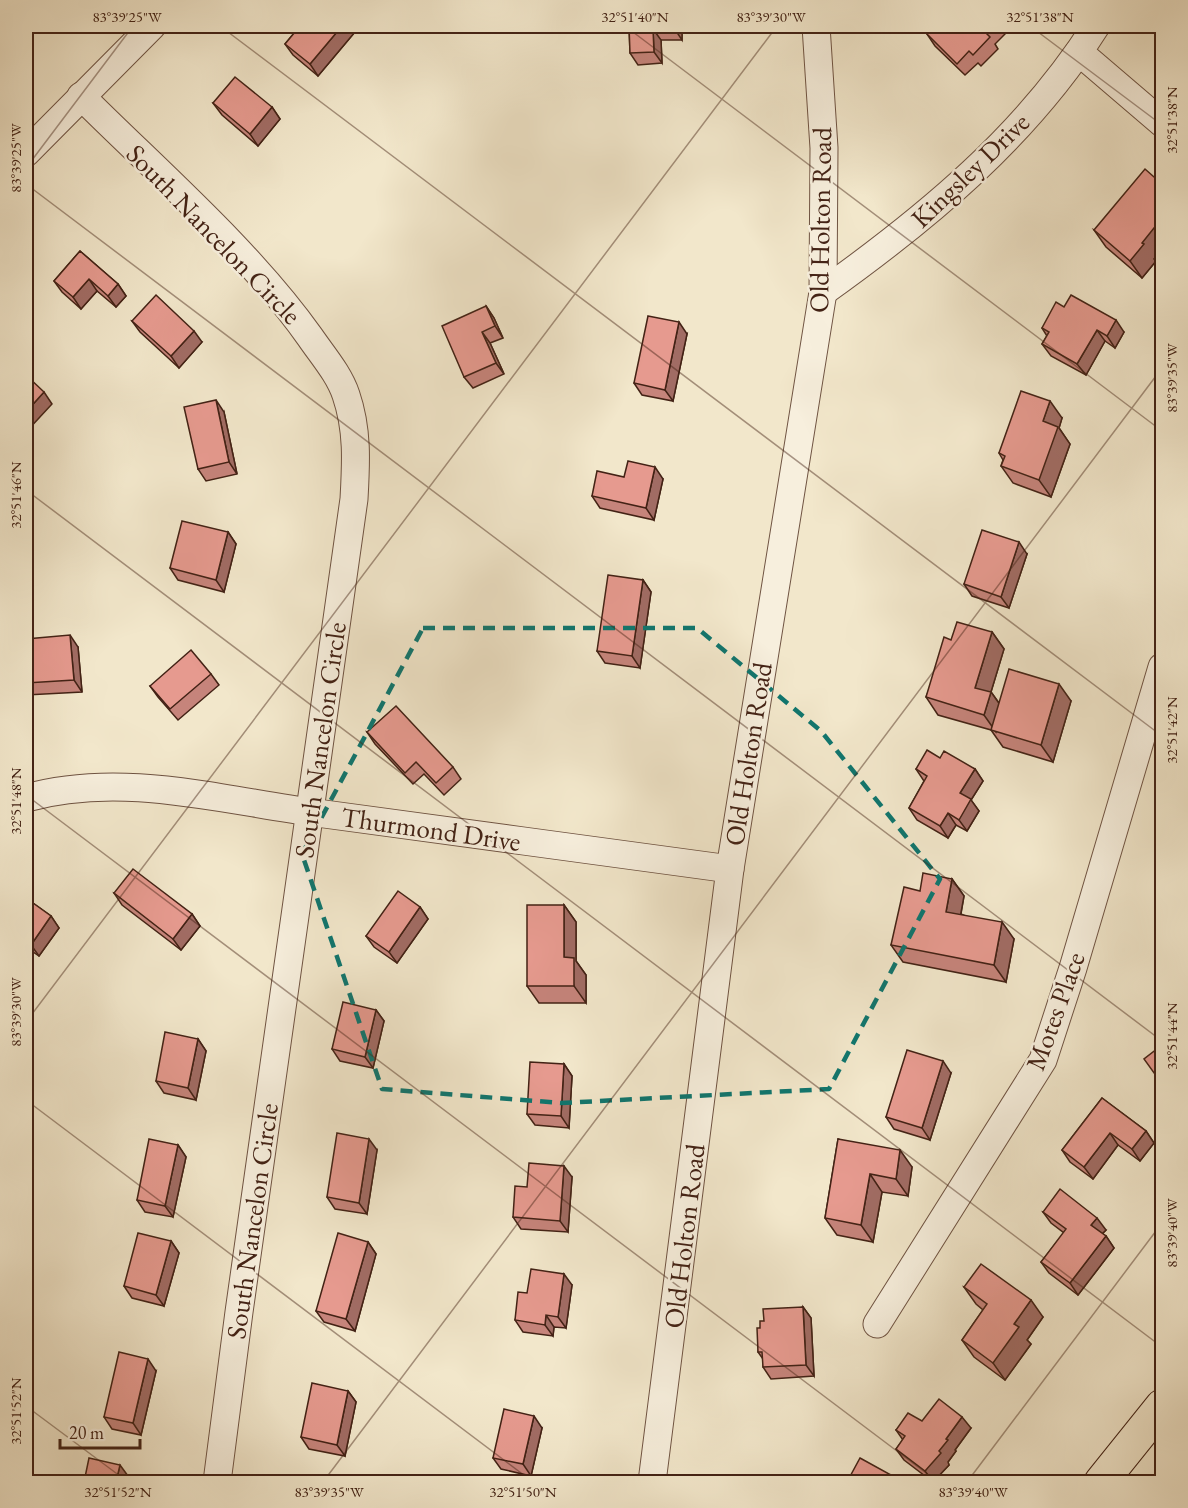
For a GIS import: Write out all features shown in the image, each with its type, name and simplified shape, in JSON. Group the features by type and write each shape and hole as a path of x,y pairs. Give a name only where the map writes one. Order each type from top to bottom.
{"main road":[{"path":"1101,1482 1162,1406"}],"street":[{"path":"26,153 152,26"},
{"name":"Old Holton Road","path":"652,1482 730,869 823,292 824,148 816,26"},
{"name":"Kingsley Drive","path":"823,292 893,242 944,201 1017,130 1079,52 1096,26"},
{"path":"1079,52 1162,123"},
{"name":"South Nancelon Circle","path":"81,96 243,257 291,311 334,370 346,395 357,442 354,499 217,1482"},
{"name":"Motes Place","path":"877,1324 1043,1060 1073,968 1162,667"},
{"name":"Thurmond Drive","path":"26,798 49,792 89,788 145,787 309,812 730,869"}],"highlighted area":[{"path":"423,628 697,628 821,731 940,879 829,1089 561,1103 382,1089 302,854"}],"building":[{"path":"300,26 342,26 310,64 285,44"},
{"path":"629,26 674,26 674,28 653,29 654,52 630,53"},
{"path":"935,26 994,26 986,33 990,37 973,55 969,51 957,64 927,34"},
{"path":"235,77 272,107 250,134 213,103"},
{"path":"1145,169 1162,184 1162,202 1155,211 1162,218 1130,261 1094,230"},
{"path":"80,251 118,284 108,296 89,279 73,297 54,281"},
{"path":"156,295 194,331 171,356 132,321"},
{"path":"1071,295 1116,320 1107,336 1097,330 1077,364 1042,344 1049,332 1042,328 1056,302 1064,307"},
{"path":"486,306 495,326 482,332 496,363 464,377 442,326"},
{"path":"648,316 679,322 665,390 634,383"},
{"path":"26,375 44,392 26,412"},
{"path":"1021,391 1050,401 1043,421 1058,427 1039,480 1001,466 1005,456 999,453"},
{"path":"216,400 229,462 198,469 184,407"},
{"path":"628,461 655,467 646,508 592,496 597,471 624,477"},
{"path":"182,521 228,532 216,580 170,568"},
{"path":"982,530 1019,542 1001,597 964,584"},
{"path":"608,575 643,580 632,656 597,651"},
{"path":"957,622 992,632 975,688 991,692 984,715 926,697 944,637 951,640"},
{"path":"70,635 74,680 26,683 26,639"},
{"path":"191,650 211,674 170,709 150,686"},
{"path":"1009,669 1059,684 1041,745 991,730"},
{"path":"396,706 453,767 436,783 416,762 405,773 367,732"},
{"path":"927,750 940,758 944,751 975,769 960,793 971,799 959,820 948,813 940,826 909,808 927,776 916,769"},
{"path":"133,869 192,914 173,939 114,893"},
{"path":"923,873 952,879 946,912 1002,922 994,965 891,945 904,887 920,891"},
{"path":"398,891 420,907 389,952 366,936"},
{"path":"26,898 51,916 31,945 26,941"},
{"path":"527,905 564,905 564,957 574,958 574,986 527,986"},
{"path":"343,1002 376,1010 365,1057 332,1049"},
{"path":"165,1032 198,1039 188,1088 156,1081"},
{"path":"1162,1045 1162,1084 1144,1059"},
{"path":"907,1050 943,1061 922,1128 886,1117"},
{"path":"530,1062 564,1064 561,1116 527,1114"},
{"path":"1102,1098 1146,1131 1132,1149 1110,1133 1084,1167 1062,1150"},
{"path":"337,1133 369,1139 359,1203 327,1197"},
{"path":"149,1139 178,1145 165,1206 137,1200"},
{"path":"838,1139 900,1150 896,1179 870,1174 861,1225 825,1218"},
{"path":"529,1163 564,1166 560,1221 513,1217 515,1186 527,1187"},
{"path":"1060,1189 1097,1218 1091,1225 1106,1236 1070,1283 1041,1262 1066,1229 1043,1212"},
{"path":"138,1233 171,1241 156,1295 124,1286"},
{"path":"338,1233 368,1242 346,1319 316,1311"},
{"path":"981,1264 1031,1300 1014,1324 1019,1327 993,1363 962,1340 987,1304 964,1287"},
{"path":"531,1269 564,1274 558,1317 546,1315 545,1325 515,1320 518,1292 527,1293"},
{"path":"803,1307 806,1365 763,1367 762,1352 758,1352 757,1328 760,1328 760,1321 764,1321 763,1309"},
{"path":"119,1352 148,1359 133,1423 104,1417"},
{"path":"312,1383 348,1391 337,1445 301,1437"},
{"path":"939,1399 962,1417 939,1451 941,1453 925,1471 896,1449 905,1436 896,1430 908,1413 922,1421"},
{"path":"504,1409 534,1416 523,1464 493,1458"},
{"path":"89,1458 120,1465 116,1482 84,1482"},
{"path":"860,1458 891,1475 887,1482 847,1482"}]}
